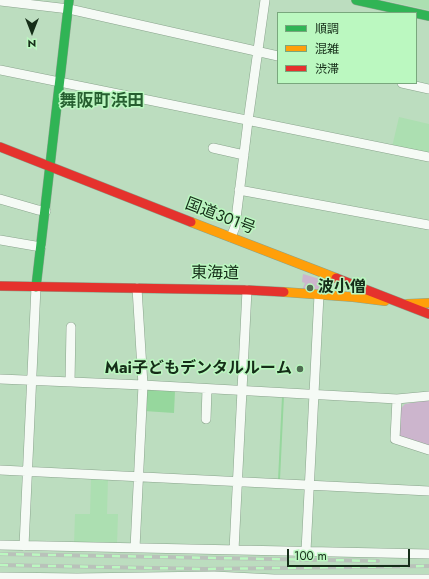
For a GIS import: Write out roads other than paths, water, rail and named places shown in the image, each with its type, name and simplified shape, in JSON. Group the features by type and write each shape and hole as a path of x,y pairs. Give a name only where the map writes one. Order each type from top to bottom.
{"main road":[{"path":"356,0 411,12"},
{"path":"36,287 69,5"},
{"path":"417,13 429,16"},
{"name":"国道301号","path":"0,146 406,304 428,309"},
{"name":"東海道","path":"0,286 247,290 375,299 406,304"}],"street":[{"path":"231,237 235,227 257,51 265,0"},
{"path":"0,1 69,5 277,56"},
{"path":"0,70 429,158"},
{"path":"406,84 429,89"},
{"path":"213,148 244,155"},
{"path":"239,190 429,225"},
{"path":"0,199 46,211"},
{"path":"0,240 41,247"},
{"path":"24,546 36,287"},
{"path":"135,548 143,385 137,288"},
{"path":"234,550 247,290"},
{"path":"306,551 319,295"},
{"path":"70,382 71,327"},
{"path":"0,379 143,385 397,399 429,396"},
{"path":"206,419 207,389"},
{"path":"397,399 395,439 429,450"},
{"path":"0,470 429,492"},
{"path":"0,545 429,554"},
{"path":"0,577 68,579 429,579"}],"railway":[{"path":"0,554 378,561"},
{"path":"0,565 204,569 429,566"}],"place":[{"name":"波小僧","path":"310,288"},
{"name":"Mai子どもデンタルルーム","path":"300,369"}],"district":[{"name":"舞阪町浜田","path":"102,102"}]}
